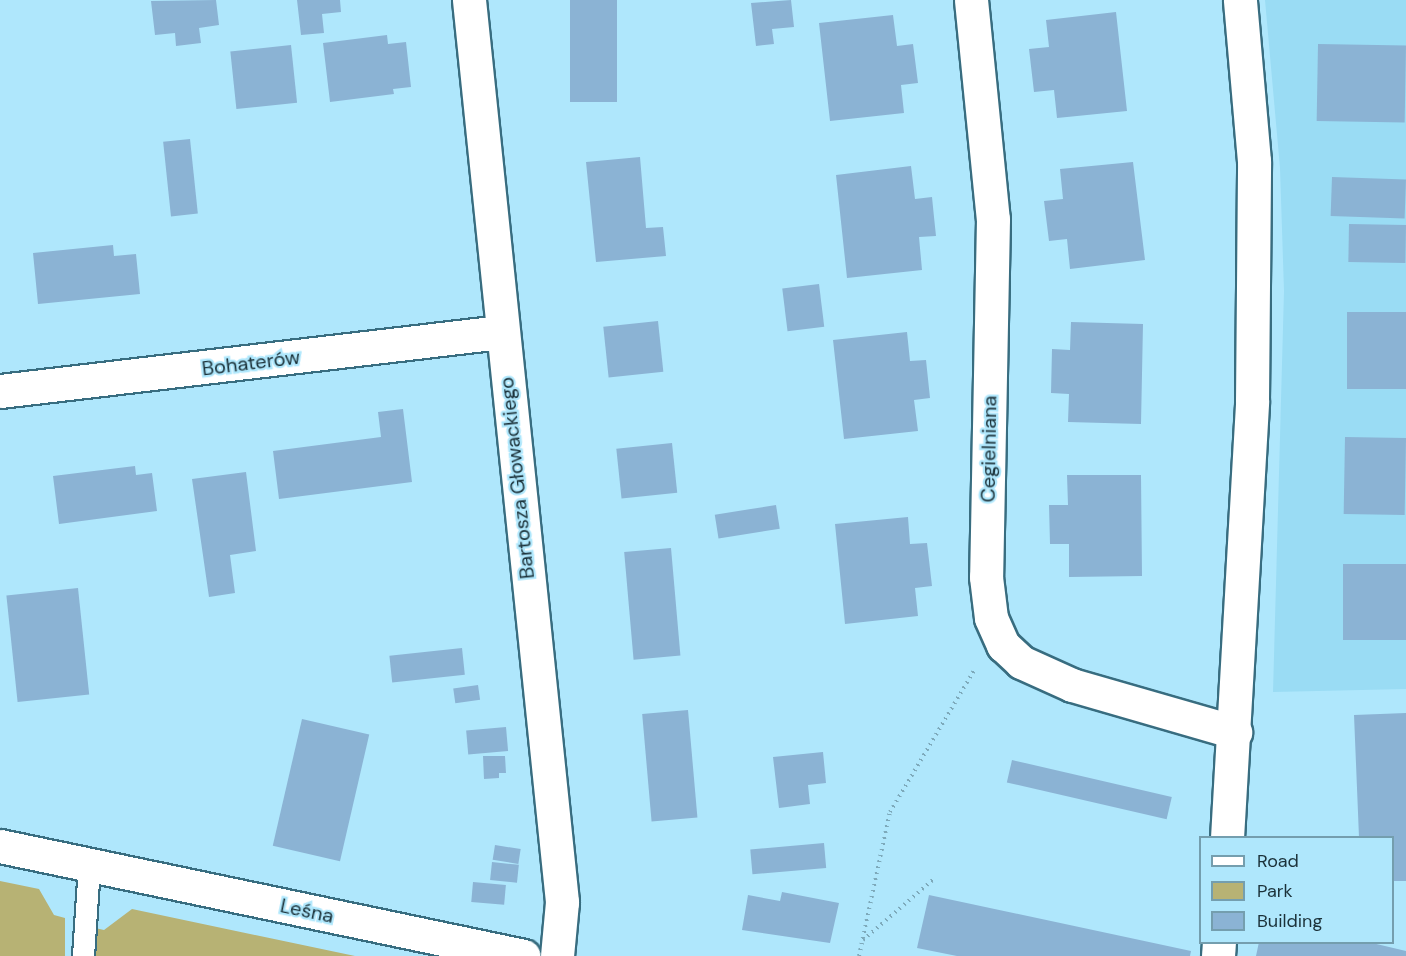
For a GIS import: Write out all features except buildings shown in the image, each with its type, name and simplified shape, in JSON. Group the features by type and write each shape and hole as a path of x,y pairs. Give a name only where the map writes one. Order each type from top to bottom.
{"street":[{"name":"Bartosza Głowackiego","path":"469,0 501,332 562,902 557,956"},
{"name":"Cegielniana","path":"971,0 993,219 986,577 988,609 997,633 1021,662 1072,685 1235,732"},
{"path":"1227,836 1235,732 1252,401 1254,161 1240,0"},
{"name":"Bohaterów","path":"0,391 501,332"},
{"name":"Leśna","path":"0,846 524,956"}],"lane":[{"path":"83,956 89,865"}],"path":[{"path":"859,956 890,812 997,633"},
{"path":"862,941 935,878"}],"shaded area":[{"path":"1265,0 1406,0 1406,689 1273,692 1284,291 1280,168"}],"green space":[{"path":"0,881 39,889 54,915 65,918 65,956 0,956"},
{"path":"132,909 355,956 94,956 95,928 104,930"}]}
